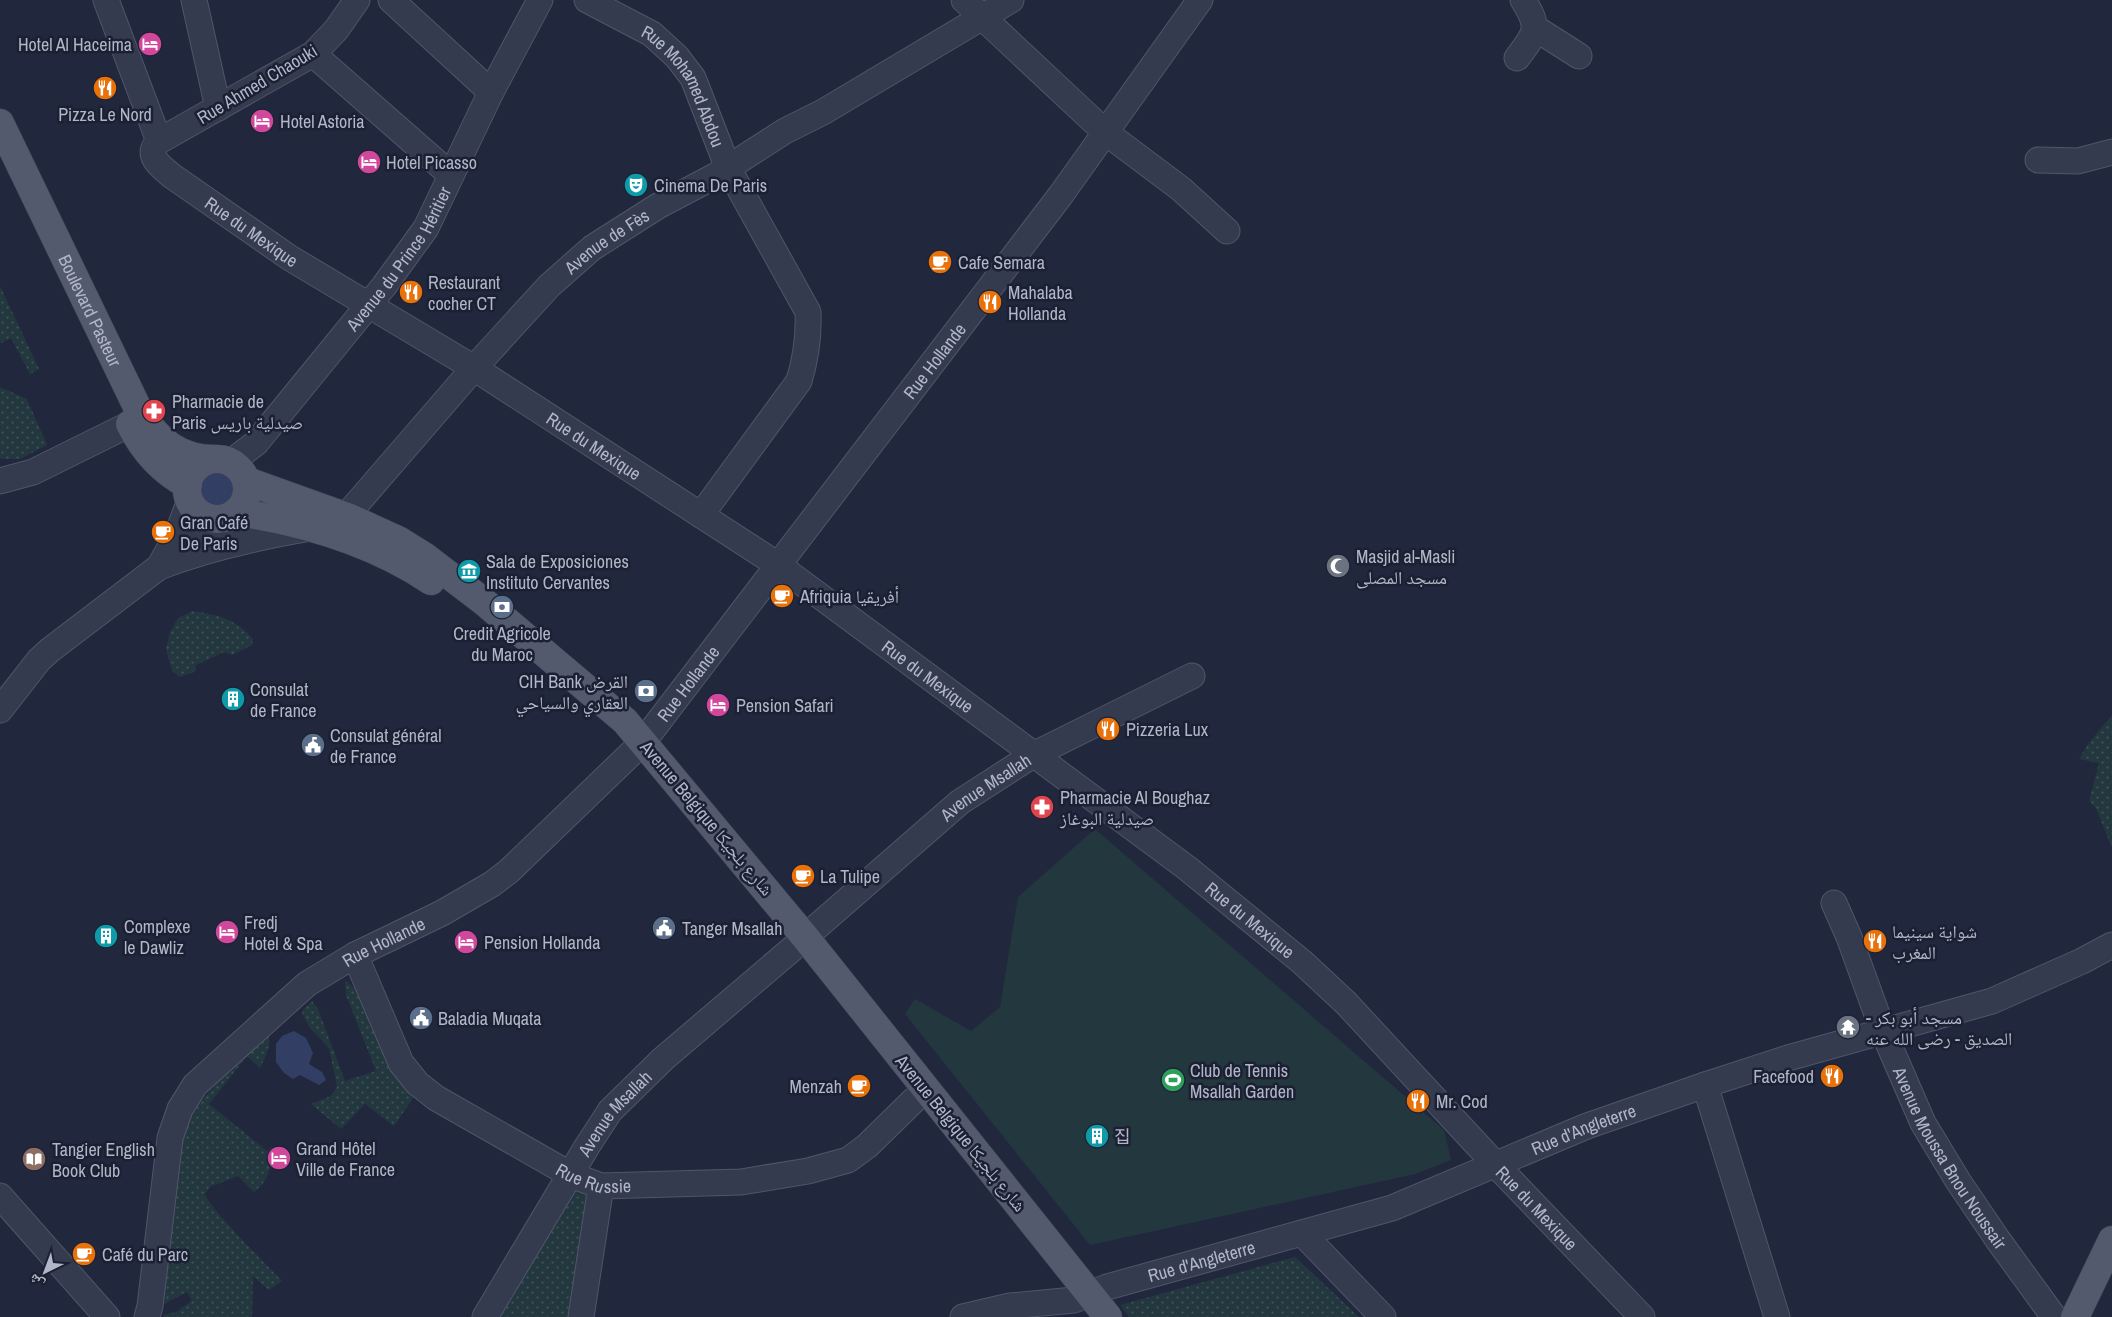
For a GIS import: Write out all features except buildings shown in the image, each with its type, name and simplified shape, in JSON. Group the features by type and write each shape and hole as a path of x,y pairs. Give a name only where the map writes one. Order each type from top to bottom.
{"main road":[{"name":"Boulevard Pasteur","path":"0,123 129,393 143,418 158,437 182,454 231,467"},
{"path":"0,157 135,434 163,468 189,492 203,515 215,519 233,514 246,498 231,467 200,464 194,470 189,492"},
{"name":"Avenue Belgique شارع بلجيكا","path":"231,467 400,541 483,601 618,715 638,747 799,943 1079,1307"},
{"name":"Avenue Belgique شارع بلجيكا","path":"233,514 270,517 312,527 383,555 424,577 448,593 534,661 618,736 638,747"},
{"path":"312,527 346,516"},
{"name":"Avenue Belgique شارع بلجيكا","path":"799,943 914,1100 1079,1307 1108,1317"},
{"path":"2075,1317 2112,1240"},
{"path":"2095,1317 2112,1282"}],"street":[{"path":"106,0 163,139"},
{"path":"194,0 218,108"},
{"name":"Rue Ahmed Chaouki","path":"163,139 313,54 336,30 357,0"},
{"path":"391,0 491,92"},
{"name":"Avenue du Prince Héritier","path":"231,467 256,443 404,260 426,228 491,92 540,0"},
{"name":"Rue Mohamed Abdou","path":"587,0 640,26 661,40 693,78 728,168 808,312 809,334 805,362 799,381 701,515"},
{"name":"Avenue de Fès","path":"346,516 474,368 549,286 592,248 658,206 728,168 785,131 823,112 973,8 1011,0"},
{"name":"Rue Hollande","path":"147,1317 150,1306 170,1138 174,1123 195,1085 300,990 355,955 422,924 492,884 509,871 638,747 1060,196 1200,0"},
{"path":"1517,58 1532,38 1535,28 1534,19 1523,0"},
{"path":"973,8 1105,132 1181,189 1227,231"},
{"path":"1535,28 1579,56"},
{"path":"313,54 451,175"},
{"name":"Rue du Mexique","path":"163,139 154,146 153,157 172,176 290,258 474,368 778,565 1187,868 1302,962 1346,1003 1495,1164 1642,1317"},
{"path":"2038,160 2078,161 2112,152"},
{"path":"0,481 33,472 135,434"},
{"path":"159,567 177,535 189,492"},
{"path":"0,710 39,660 50,650 159,567 233,514"},
{"path":"159,567 238,541 312,527"},
{"name":"Avenue Msallah","path":"485,1317 610,1111 625,1094 670,1053 960,802 1033,755 1192,676"},
{"name":"Avenue Moussa Bnou Noussair","path":"1834,903 1849,937 1884,1031 1923,1123 1958,1181 2054,1317"},
{"name":"Rue d'Angleterre","path":"963,1317 1010,1306 1079,1307 1107,1287 1392,1208 1587,1126 1705,1085 1788,1058 1992,1001 2082,961 2112,944"},
{"name":"Rue Russie","path":"355,955 395,1050 409,1075 417,1083 436,1098 571,1175 601,1186 741,1182 808,1171 848,1160 867,1146 914,1100"},
{"path":"1705,1085 1777,1317"},
{"path":"581,1317 601,1186"},
{"path":"0,1196 107,1317"},
{"path":"1302,1233 1383,1317"}],"shaded area":[{"path":"0,286 39,369 30,374 11,338 1,343"},
{"path":"0,387 27,399 47,445 20,459 0,459"},
{"path":"193,611 211,614 233,622 253,639 252,645 232,655 224,652 196,665 196,671 180,677 172,671 166,649 170,632 178,618"},
{"path":"2112,715 2112,848 2096,808 2089,801 2099,763 2079,759 2088,744"},
{"name":"Club de Tennis Msallah Garden","path":"1095,829 1444,1130 1451,1160 1415,1174 1090,1245 905,1014 915,999 971,1031 1000,1007 1018,897"},
{"path":"345,980 364,996 418,1091 394,1126 365,1104 341,1129 311,1104 331,1096 337,1087 329,1048 310,1028 302,1014 303,1010 312,1001 318,1009 345,1081 376,1071 346,995"},
{"path":"268,1035 269,1047 260,1068 247,1056 209,1104 267,1151 272,1146 277,1151 264,1182 254,1192 238,1176 210,1187 205,1194 216,1211 282,1281 269,1290 253,1276 252,1317 164,1317 163,1315 176,1312 192,1301 187,1292 162,1305 160,1284 185,1123 213,1088"},
{"path":"574,1190 588,1191 574,1317 488,1317"},
{"path":"1295,1257 1359,1317 1129,1317 1120,1305"}],"water":[{"path":"218,469 233,475 239,490 233,505 218,511 203,505 197,490 203,475"},
{"path":"294,1031 306,1038 313,1053 309,1064 322,1072 326,1080 319,1085 300,1075 293,1079 284,1073 276,1062 276,1044 282,1036"}],"place":[{"name":"Hotel Al Haceima","path":"150,44"},
{"name":"Pizza Le Nord","path":"105,88"},
{"name":"Hotel Astoria","path":"262,121"},
{"name":"Hotel Picasso","path":"369,162"},
{"name":"Cinema De Paris","path":"636,185"},
{"name":"Cafe Semara","path":"940,262"},
{"name":"Restaurant cocher CT","path":"411,292"},
{"name":"Mahalaba Hollanda","path":"990,302"},
{"name":"Pharmacie de Paris صيدلية باريس","path":"154,411"},
{"name":"Gran Café De Paris","path":"163,532"},
{"name":"Masjid al-Masli مسجد المصلى","path":"1338,566"},
{"name":"Sala de Exposiciones Instituto Cervantes","path":"469,571"},
{"name":"Afriquia أفريقيا","path":"782,596"},
{"name":"Credit Agricole du Maroc","path":"502,607"},
{"name":"CIH Bank القرض العقاري والسياحي","path":"646,691"},
{"name":"Consulat de France","path":"233,699"},
{"name":"Pension Safari","path":"718,705"},
{"name":"Pizzeria Lux","path":"1108,729"},
{"name":"Consulat général de France","path":"313,745"},
{"name":"Pharmacie Al Boughaz صيدلية البوغاز","path":"1042,807"},
{"name":"La Tulipe","path":"803,876"},
{"name":"Tanger Msallah","path":"664,928"},
{"name":"Fredj Hotel & Spa","path":"227,932"},
{"name":"Complexe le Dawliz","path":"106,936"},
{"name":"شواية سينيما المغرب","path":"1875,941"},
{"name":"Pension Hollanda","path":"466,942"},
{"name":"Baladia Muqata","path":"421,1018"},
{"name":"- مسجد أبو بكر الصديق - رضى الله عنه","path":"1848,1027"},
{"name":"Facefood","path":"1832,1076"},
{"name":"Club de Tennis Msallah Garden","path":"1173,1080"},
{"name":"Menzah","path":"859,1086"},
{"name":"Mr. Cod","path":"1418,1101"},
{"name":"집","path":"1097,1136"},
{"name":"Grand Hôtel Ville de France","path":"279,1158"},
{"name":"Tangier English Book Club","path":"34,1159"},
{"name":"Café du Parc","path":"84,1254"}]}
